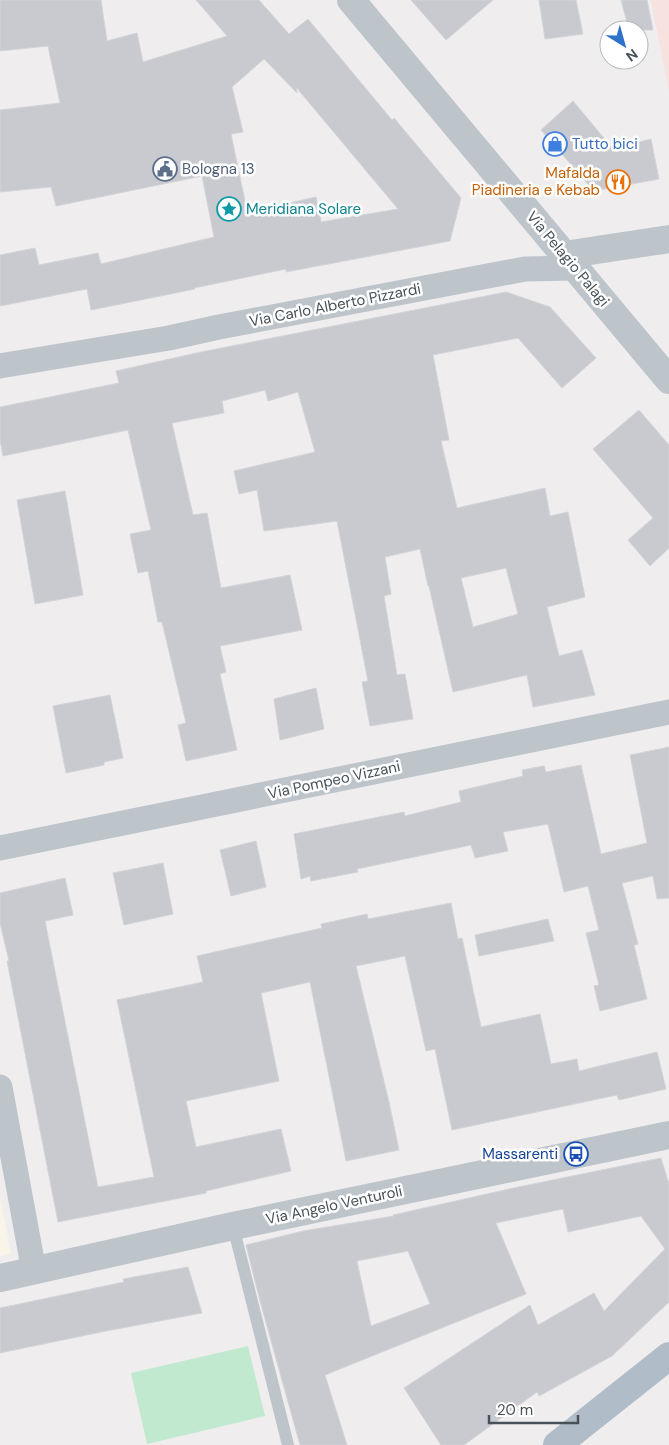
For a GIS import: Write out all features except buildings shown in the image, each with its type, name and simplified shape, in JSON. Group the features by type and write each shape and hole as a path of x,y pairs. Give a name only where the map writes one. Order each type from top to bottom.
{"main road":[{"path":"557,1445 669,1356"}],"street":[{"name":"Via Pelagio Palagi","path":"351,0 669,380"},
{"name":"Via Carlo Alberto Pizzardi","path":"0,366 169,338 219,326 570,262 669,240"},
{"name":"Via Pompeo Vizzani","path":"0,848 669,712"},
{"path":"0,1086 34,1270"},
{"name":"Via Angelo Venturoli","path":"0,1278 233,1226 669,1135"}],"lane":[{"path":"233,1226 288,1445"}],"shaded area":[{"path":"651,0 669,0 669,91"},
{"path":"0,1196 11,1254 0,1256"}],"green space":[{"path":"248,1346 265,1416 147,1444 131,1373"}],"place":[{"name":"Tutto bici","path":"555,144"},
{"name":"Bologna 13","path":"165,169"},
{"name":"Mafalda Piadineria e Kebab","path":"618,182"},
{"name":"Meridiana Solare","path":"229,209"},
{"name":"Massarenti","path":"576,1154"}]}
